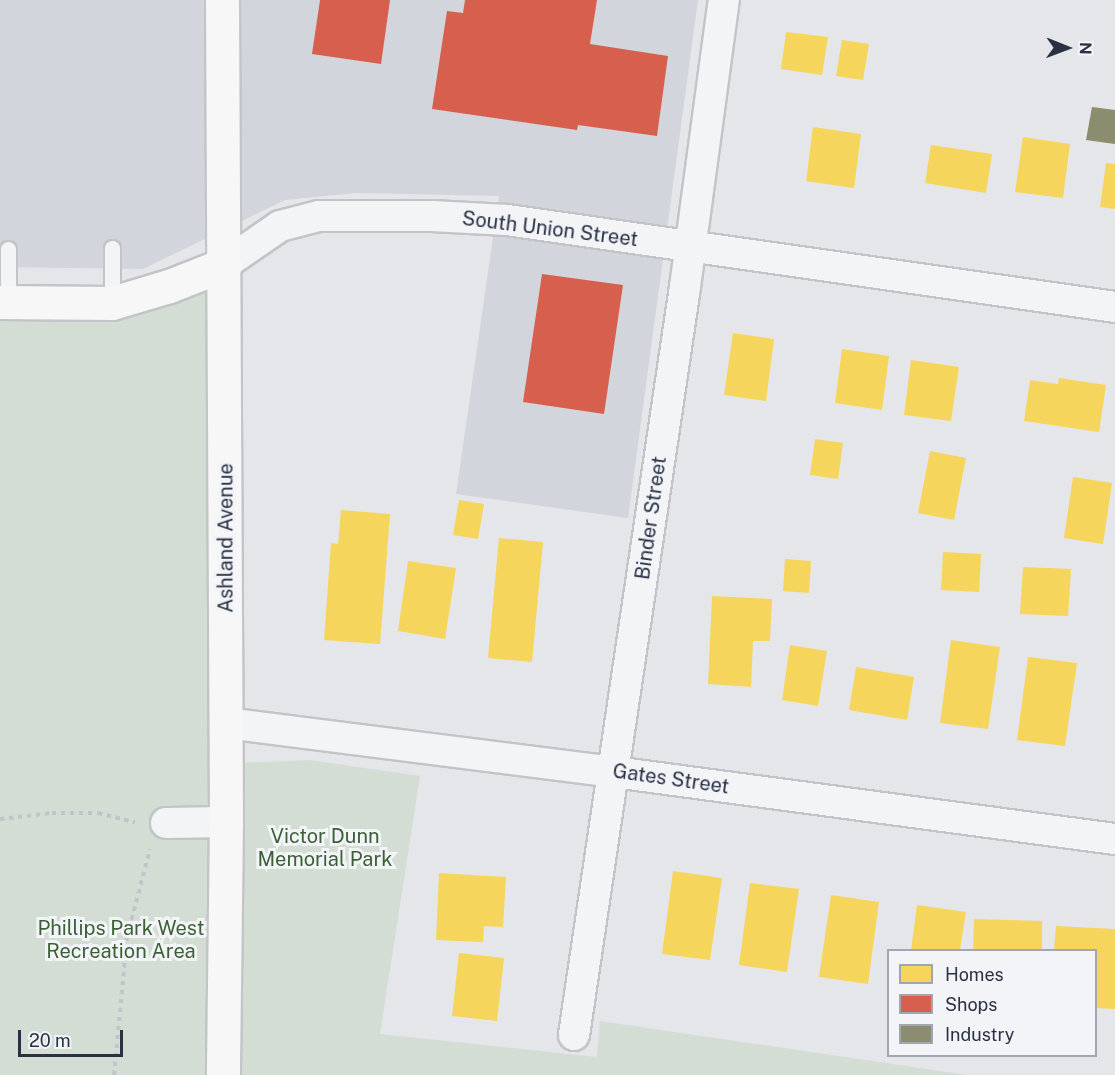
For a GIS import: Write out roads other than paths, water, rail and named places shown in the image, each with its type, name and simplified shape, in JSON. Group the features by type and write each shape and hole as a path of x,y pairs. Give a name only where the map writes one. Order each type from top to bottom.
{"street":[{"name":"Ashland Avenue","path":"222,0 226,723 223,1075"},
{"name":"Binder Street","path":"574,1035 724,0"},
{"name":"South Union Street","path":"4,302 112,303 169,286 225,264 280,226 319,216 432,216 507,220 1115,307"},
{"name":"Gates Street","path":"226,723 614,771 1115,839"},
{"path":"164,826 226,822"}],"lane":[{"path":"112,248 112,303"},
{"path":"4,302 8,249"}],"park label":[{"name":"Victor Dunn Memorial Park","path":"325,848"},
{"name":"Phillips Park West Recreation Area","path":"121,940"}]}
